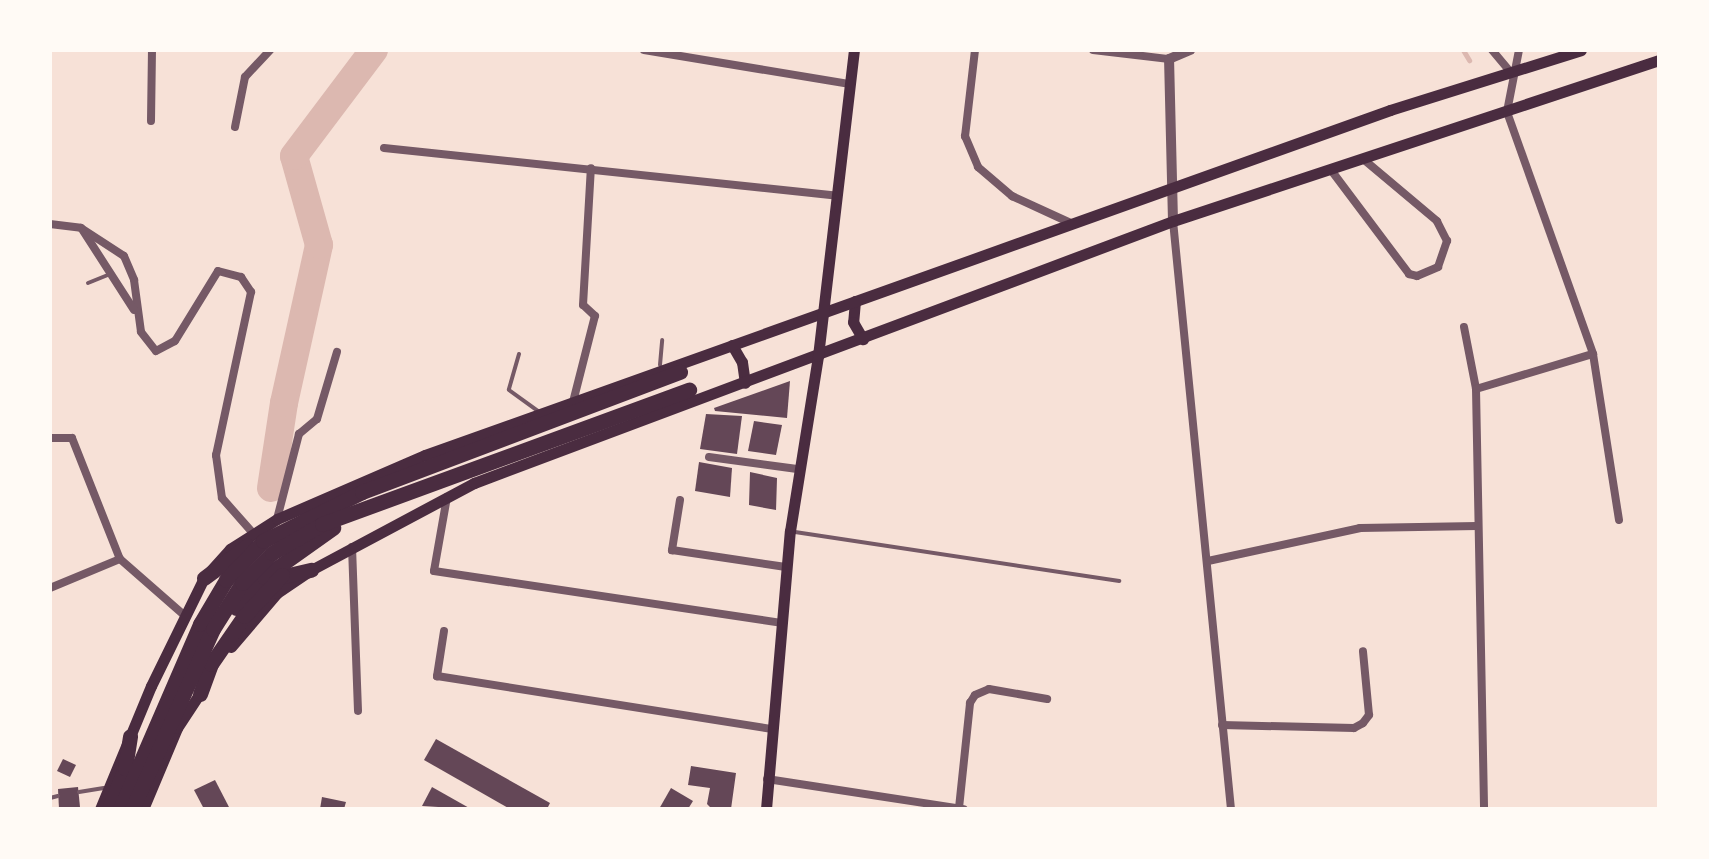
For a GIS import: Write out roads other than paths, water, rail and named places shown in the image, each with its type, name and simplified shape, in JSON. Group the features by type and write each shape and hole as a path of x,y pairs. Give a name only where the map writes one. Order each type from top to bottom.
{"highway":[{"path":"204,578 280,524 680,372"},
{"path":"132,809 196,662 242,583 272,553 304,532 689,390"},
{"path":"177,728 203,666 246,594 330,530 372,506"},
{"path":"120,809 184,657 226,580 280,524"},
{"path":"200,694 211,664 280,576 330,530"},
{"path":"280,576 311,570"},
{"path":"109,809 125,768 130,736"}],"main road":[{"path":"766,809 790,532 824,312 854,50"},
{"path":"100,809 184,615 204,578 252,532 280,524 424,455 1390,110 1582,50"},
{"path":"143,809 177,728 252,619 277,593 311,570 447,497 1172,221 1659,60"},
{"path":"855,301 854,322 863,339"},
{"path":"732,345 742,362 745,383"}],"street":[{"path":"151,121 152,50"},
{"path":"235,127 245,77 270,50"},
{"path":"644,50 850,84"},
{"path":"976,50 964,136 978,168 1012,196 1072,224"},
{"path":"1093,50 1169,59 1190,50"},
{"path":"1492,50 1512,74"},
{"path":"1519,50 1507,112 1593,354 1619,520"},
{"path":"1169,59 1172,221 1230,809"},
{"path":"384,148 837,196"},
{"path":"1331,170 1409,274 1438,267 1446,254 1443,230 1364,159"},
{"path":"574,402 595,316 583,305 590,168"},
{"path":"50,224 81,228 124,256 134,280 136,314"},
{"path":"81,228 136,314 148,346 156,351 174,341 218,271 241,277 251,292 216,455 222,498 252,532"},
{"path":"1464,328 1476,389 1484,809"},
{"path":"280,524 299,434 317,418 337,352"},
{"path":"1476,389 1593,354"},
{"path":"50,438 72,438 120,559 184,615"},
{"path":"709,457 798,469"},
{"path":"447,497 434,571 781,623"},
{"path":"680,500 672,550 786,568"},
{"path":"1208,561 1360,528 1477,526"},
{"path":"352,547 358,711"},
{"path":"50,588 120,559"},
{"path":"444,631 437,676 771,728"},
{"path":"1222,725 1354,728 1363,724 1369,715 1363,651"},
{"path":"767,780 962,809 970,703 975,695 989,689 1047,699"}],"lane":[{"path":"88,282 110,274"},
{"path":"660,372 662,340"},
{"path":"520,354 509,390 542,413"},
{"path":"790,532 1118,581"},
{"path":"79,792 109,787"},
{"path":"50,798 58,796"}],"waterway":[{"path":"271,488 284,403 319,245 294,156 374,50"},
{"path":"1463,50 1469,60"}]}
